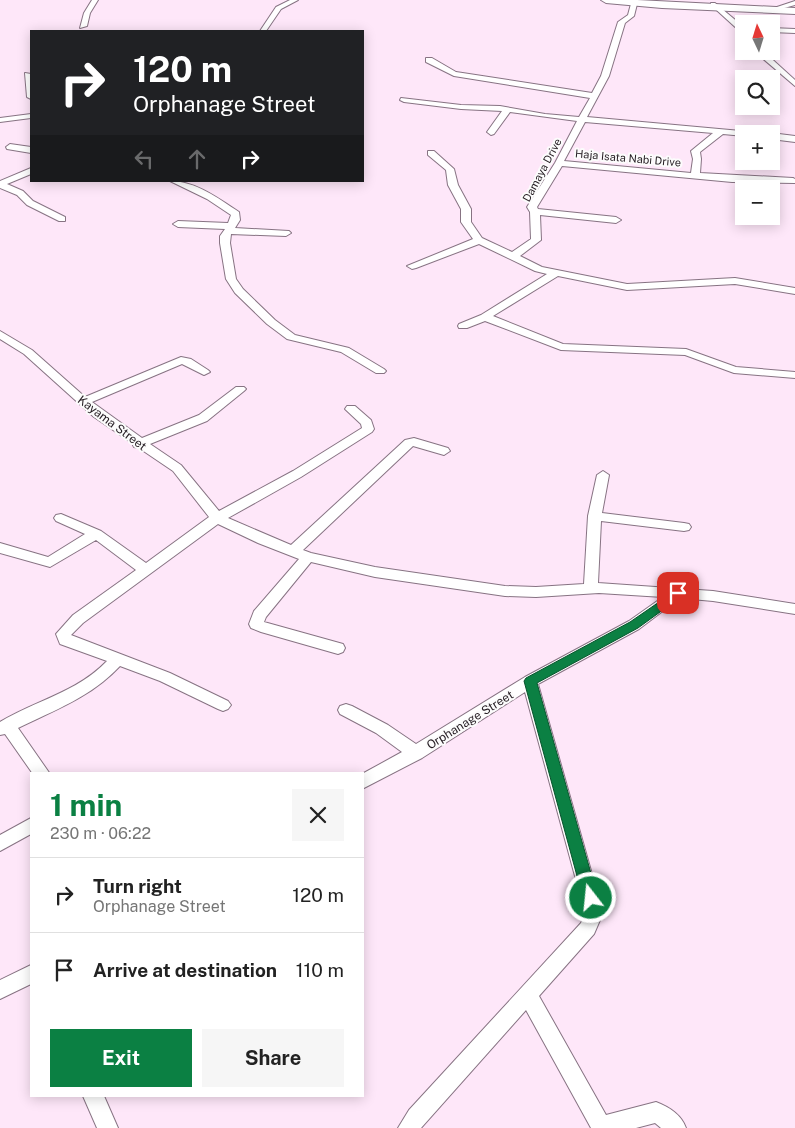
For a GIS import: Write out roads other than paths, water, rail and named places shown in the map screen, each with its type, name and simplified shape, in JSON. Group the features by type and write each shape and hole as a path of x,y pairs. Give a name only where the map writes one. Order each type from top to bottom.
{"main road":[{"path":"606,0 714,6 790,5"},
{"path":"714,6 790,5"}],"street":[{"path":"83,26 87,13 95,0"},
{"path":"264,30 278,8 295,0"},
{"name":"Damaya Drive","path":"616,220 535,212 532,207 559,163 581,118 605,76 622,22 631,16 633,1"},
{"path":"714,6 735,24"},
{"path":"780,30 795,31"},
{"path":"429,60 454,74 594,96"},
{"path":"768,60 795,84"},
{"path":"784,74 795,73"},
{"path":"28,75 30,90"},
{"path":"404,100 461,107 508,109 545,116 735,132"},
{"path":"491,132 508,109"},
{"path":"0,120 30,116"},
{"name":"Haja Isata Nabi Drive","path":"695,175 697,159 695,151 722,131"},
{"path":"780,137 795,139"},
{"path":"10,146 30,150"},
{"path":"431,153 450,169 453,185 466,209 466,222 479,240 539,269 626,287 643,288 735,281 795,291"},
{"name":"Haja Isata Nabi Drive","path":"559,163 732,179 793,181"},
{"path":"0,185 30,171"},
{"path":"176,182 210,197 229,209 237,217 225,236 224,243 234,284 271,322 291,337 345,350 380,371"},
{"path":"0,185 20,194 30,203 62,219"},
{"path":"512,257 536,240 535,212"},
{"path":"178,224 286,233"},
{"path":"412,266 479,240"},
{"path":"463,326 484,316 555,273"},
{"path":"484,316 561,347 686,352 734,370 795,375"},
{"name":"Kayama Street","path":"0,334 28,352 83,402 138,444 182,473 217,518"},
{"path":"83,402 181,360 187,361 204,372"},
{"path":"138,444 203,418 240,388"},
{"path":"223,705 119,658 65,640 63,634 78,619 217,518 320,460 368,429 367,423 351,409"},
{"path":"293,551 409,443 414,442 444,451"},
{"path":"591,589 595,516 603,475"},
{"path":"595,516 684,527"},
{"path":"61,518 96,534 146,570"},
{"path":"217,518 308,557 375,572 505,591 536,592 591,589 678,593 713,596 795,609"},
{"path":"0,548 50,562 96,534"},
{"path":"308,557 259,615 256,624 260,627 338,648"},
{"name":"Orphanage Street","path":"364,781 416,753 530,681 634,625 678,593"},
{"path":"40,772 4,727 86,688 100,678 119,658"},
{"path":"408,1128 422,1109 588,928 594,913 530,681"},
{"path":"346,710 382,729 416,753"},
{"path":"0,844 30,826"},
{"path":"0,990 30,975"},
{"path":"528,995 602,1128 656,1112 665,1117 676,1128"},
{"path":"93,1097 108,1128"}]}
